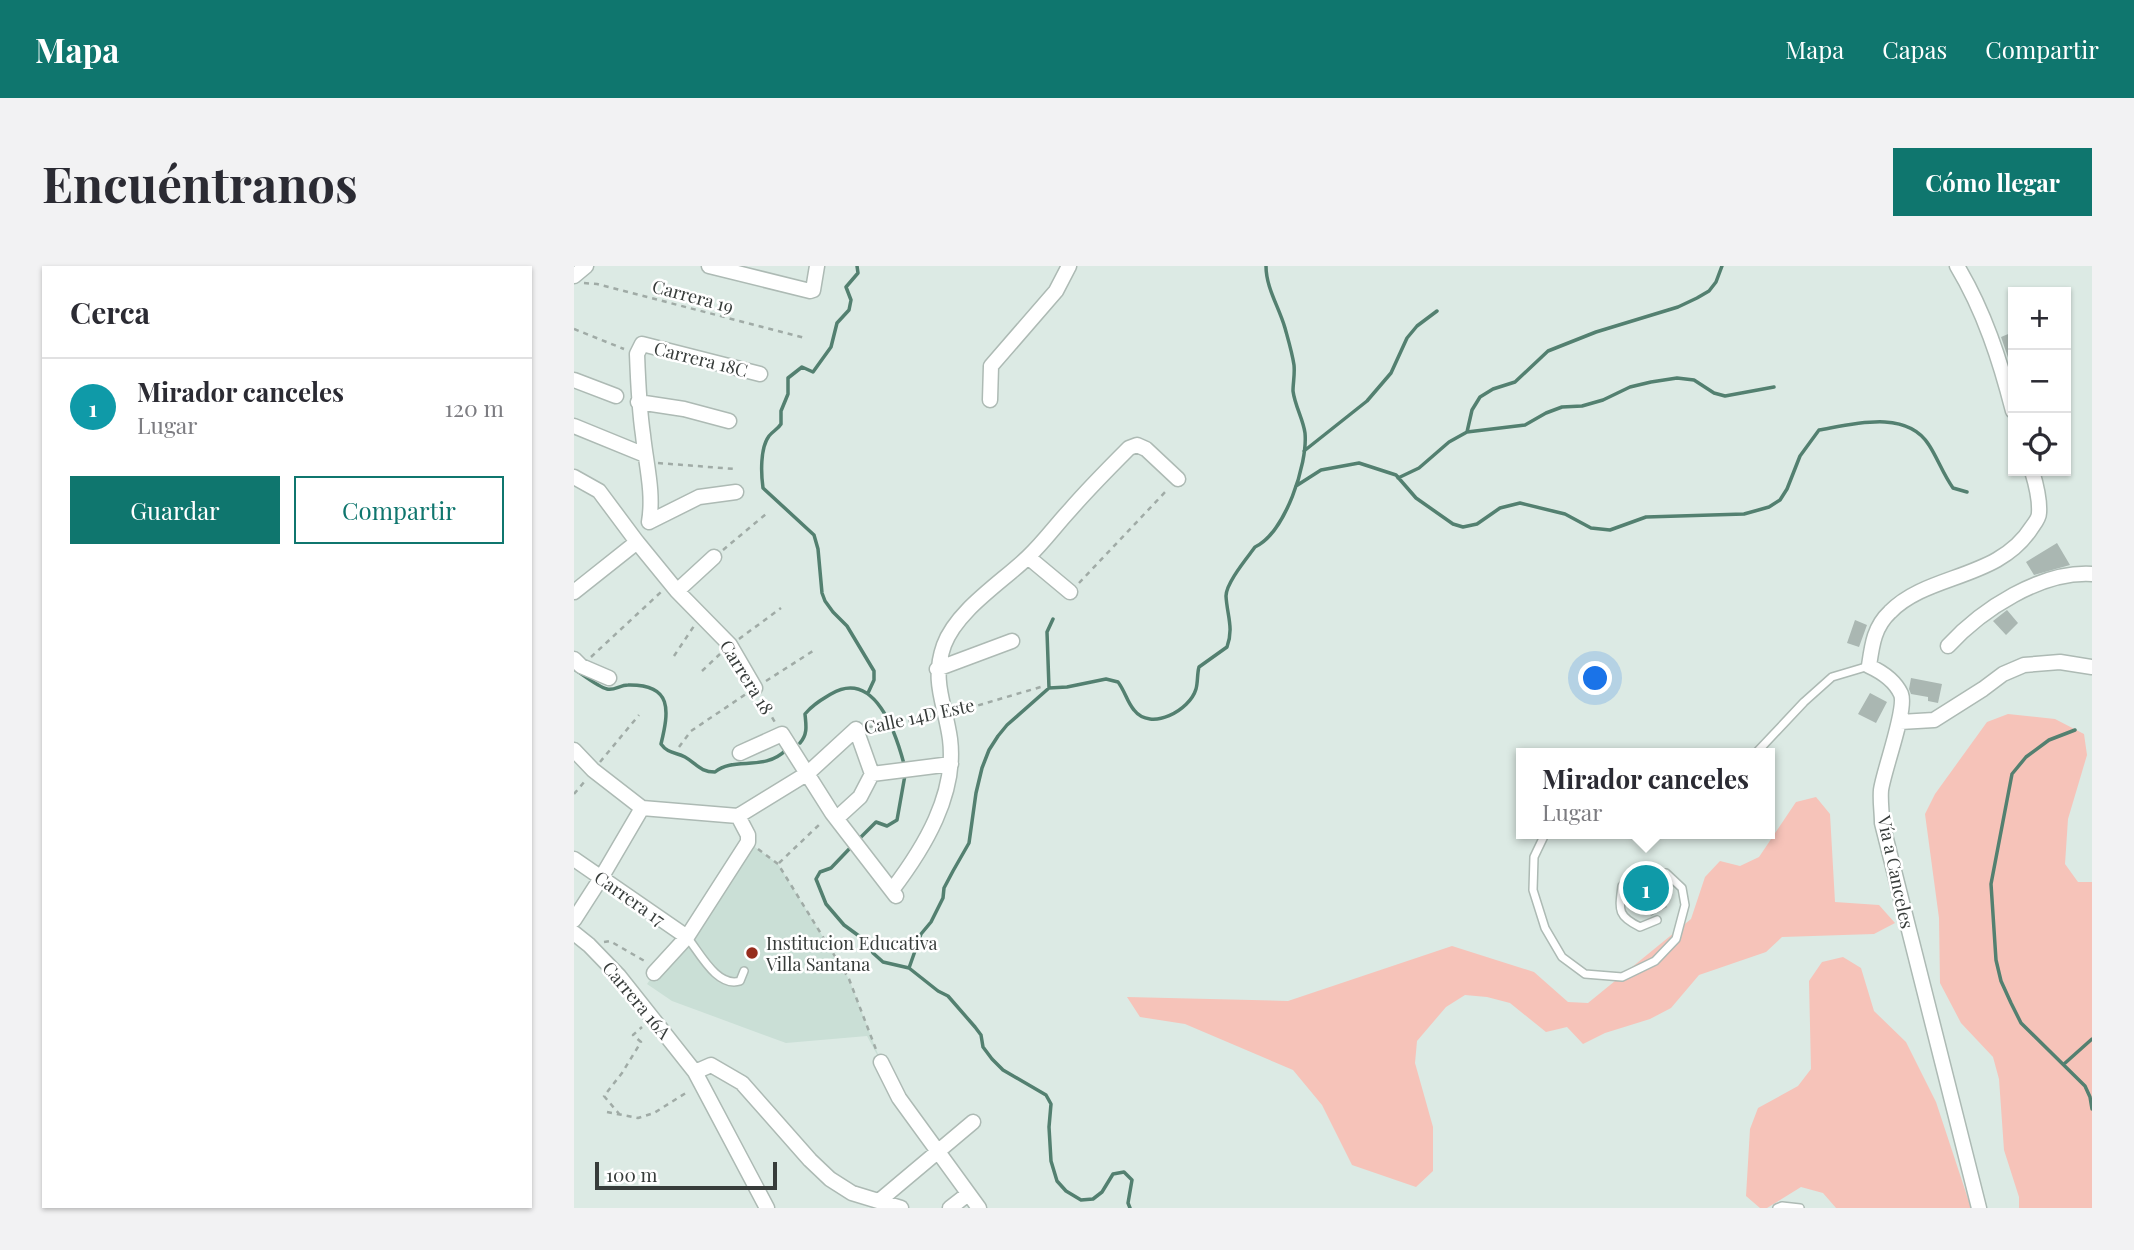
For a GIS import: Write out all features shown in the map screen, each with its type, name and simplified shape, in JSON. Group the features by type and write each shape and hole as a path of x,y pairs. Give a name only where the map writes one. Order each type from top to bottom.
{"street":[{"path":"574,276 586,266"},
{"path":"709,266 810,291 813,290 817,266"},
{"path":"990,400 991,366 1056,291 1069,266"},
{"path":"1957,266 1975,297 2002,364 2008,390"},
{"path":"639,349 639,402 651,508 649,522 699,497 736,492"},
{"name":"Carrera 18C","path":"639,349 760,374"},
{"path":"574,380 616,396"},
{"path":"639,402 684,409 729,421"},
{"path":"574,426 646,459"},
{"path":"872,775 951,764 950,740 937,669 944,643 951,631 984,594 1028,557 1129,448 1137,445 1146,449 1178,479"},
{"path":"1869,666 1874,634 1890,611 1914,595 2000,560 2024,540 2039,516 2038,489 2034,476"},
{"name":"Carrera 18","path":"574,477 599,491 636,542 674,587 730,645 755,688"},
{"path":"574,592 636,542"},
{"path":"674,587 714,557"},
{"path":"1028,557 1070,592"},
{"path":"1948,646 1977,617 2012,596 2067,574 2092,574"},
{"path":"937,669 1012,641"},
{"path":"1900,722 1934,720 2003,674 2024,665 2060,662 2092,667"},
{"path":"578,663 609,678"},
{"name":"Vía a Canceles","path":"1869,666 1881,672 1902,696 1900,722 1881,791 1882,823 1979,1208"},
{"path":"835,816 860,797 872,775 856,729"},
{"name":"Calle 14D Este","path":"738,816 808,773 856,729"},
{"path":"740,753 782,734"},
{"name":"Carrera 18","path":"782,734 835,816 894,894 932,828 943,803 951,764"},
{"path":"574,750 593,770 642,808 738,816 748,835 748,842 687,937 655,970"},
{"path":"574,920 642,808"},
{"name":"Carrera 17","path":"574,859 687,937"},
{"name":"Carrera 16A","path":"575,936 589,945 619,976 698,1078 768,1208"},
{"path":"881,1062 899,1098 979,1208"},
{"path":"698,1078 712,1065 742,1083 830,1179 852,1193 901,1208"},
{"path":"879,1201 973,1122"},
{"path":"950,1208 968,1194"}],"lane":[{"path":"1761,748 1832,677 1869,666"},
{"path":"1543,839 1534,857 1533,890 1545,928 1562,957 1585,974 1622,977 1655,961 1676,939 1685,905 1682,888 1666,873 1639,873 1622,886 1619,909 1626,920 1640,927 1657,920"},
{"path":"687,937 721,980 731,984 740,981 744,971"},
{"path":"1777,1208 1800,1208"}],"path":[{"name":"Carrera 19","path":"574,283 597,284 805,338"},
{"name":"Carrera 18C","path":"574,329 639,349"},
{"path":"646,459 735,469"},
{"path":"1070,592 1178,479"},
{"path":"714,557 766,514"},
{"path":"578,663 674,587"},
{"path":"674,656 702,615"},
{"path":"679,747 691,731 816,649"},
{"name":"Calle 14D Este","path":"856,729 945,715 1044,686"},
{"name":"Carrera 18","path":"755,688 782,734"},
{"path":"574,794 639,715"},
{"path":"778,864 835,816"},
{"path":"748,842 778,864 849,979 881,1062"},
{"path":"589,945 610,941 655,970"},
{"path":"620,1115 604,1096 641,1042 633,1035 653,1019"},
{"path":"607,1112 638,1118 654,1114 698,1078"}],"shaded area":[{"path":"2008,714 2055,719 2084,734 2087,755 2068,819 2065,864 2078,882 2092,882 2092,1208 2019,1208 2019,1197 2004,1150 1999,1079 1993,1057 1961,1023 1940,983 1939,918 1925,814 1935,794 1987,722"},
{"path":"1816,797 1830,814 1835,902 1879,905 1895,923 1874,934 1782,937 1766,952 1699,975 1671,1008 1650,1019 1605,1033 1583,1044 1567,1027 1546,1032 1510,1003 1465,995 1446,1007 1417,1041 1415,1063 1433,1127 1433,1171 1416,1187 1352,1165 1322,1105 1293,1070 1185,1024 1140,1017 1127,997 1288,1001 1452,946 1534,972 1568,1002 1588,1003 1691,919 1705,877 1720,861 1740,866 1759,857 1771,839 1775,839 1775,833 1796,802"},
{"name":"Institucion Educativa Villa Santana","path":"748,842 778,864 849,979 881,1062 867,1036 786,1043 672,1001 647,984"},
{"path":"1843,957 1861,968 1874,1011 1906,1042 1936,1102 1971,1208 1836,1208 1823,1193 1801,1187 1767,1208 1760,1208 1746,1196 1750,1129 1758,1108 1798,1086 1811,1069 1809,981 1822,962"}],"building":[{"path":"2008,334 2008,357 2001,337"},
{"path":"2057,543 2070,565 2034,575 2026,562"},
{"path":"2007,610 2018,623 2006,635 1993,621"},
{"path":"1855,620 1867,625 1859,647 1847,643"},
{"path":"1911,678 1942,684 1938,703 1928,701 1928,697 1911,694"},
{"path":"1870,693 1887,702 1876,723 1858,714"},
{"path":"1660,896 1667,907 1651,916 1644,905"}],"waterway":[{"path":"857,266 858,273 846,287 851,300 849,310 837,323 831,347 813,372 802,367 788,378 788,394 781,411 781,424 769,436 764,447 762,476 763,488 814,535 825,601 847,626 874,671 874,680 868,693"},
{"path":"909,968 921,934 931,922 943,898 944,888 969,843 982,768 989,750 1007,725 1049,688 1106,679 1118,682 1134,710 1141,716 1150,719 1169,716 1192,697 1197,686 1199,667 1227,647 1230,628 1227,591 1247,557 1276,528 1285,513 1298,479 1305,446 1304,428 1293,391 1292,355 1268,282 1266,266"},
{"path":"1467,432 1472,410 1480,397 1493,389 1515,382 1548,351 1596,332 1678,307 1697,298 1709,291 1722,266"},
{"path":"1304,451 1367,401 1391,373 1407,338 1417,326 1437,311"},
{"path":"1398,478 1419,468 1449,442 1467,432 1525,425 1562,407 1582,406 1603,400 1630,387 1677,378 1694,380 1714,393 1725,396 1774,387"},
{"path":"1296,486 1321,470 1359,463 1396,475 1416,498 1453,524 1463,527 1477,524 1500,508 1520,503 1565,514 1591,528 1610,530 1646,517 1744,514 1769,507 1780,500 1800,456 1819,430 1878,422 1907,427 1919,434 1929,445 1953,488 1967,492"},
{"path":"1049,688 1047,632 1053,619"},
{"path":"574,669 607,689 628,685 653,689 660,695 666,711 661,744 666,750 685,757 706,771 715,772 731,765 768,760 786,750"},
{"path":"800,743 805,733 805,714 811,708 831,694 846,688 860,690 881,708 904,764"},
{"path":"2075,730 2049,740 2026,757 2012,774 1991,884 1996,960 2001,981 2021,1023 2085,1086 2092,1109"},
{"path":"858,840 876,822 887,826 897,820 905,775"},
{"path":"853,845 831,868 820,872 816,879 826,904 844,925 870,944 873,953 883,962 909,968 948,996 981,1035 983,1047 992,1059 1003,1070 1046,1095 1051,1104 1051,1161 1057,1181 1066,1191 1081,1200 1093,1199 1102,1192 1113,1174 1124,1172 1132,1180 1128,1203 1130,1208"},
{"path":"2064,1064 2092,1039"}],"place":[{"name":"Mirador canceles","path":"1646,888"},
{"name":"Institucion Educativa Villa Santana","path":"752,953"}]}
